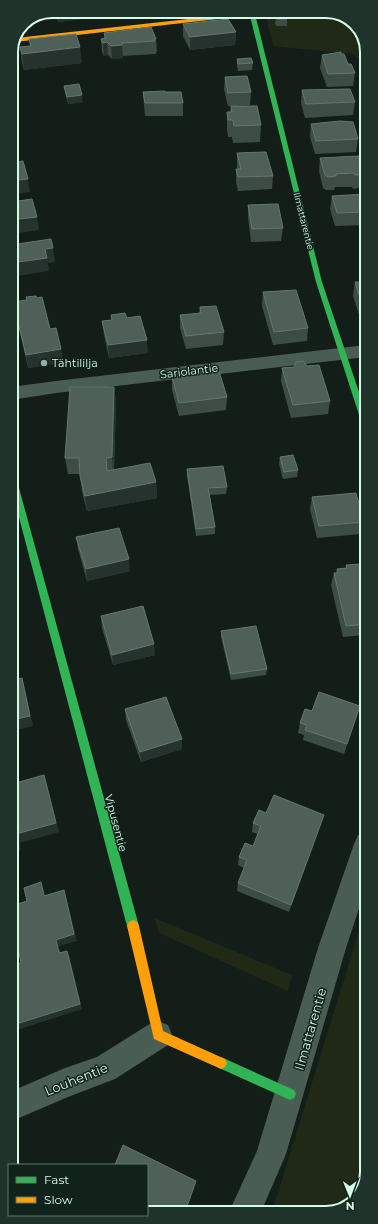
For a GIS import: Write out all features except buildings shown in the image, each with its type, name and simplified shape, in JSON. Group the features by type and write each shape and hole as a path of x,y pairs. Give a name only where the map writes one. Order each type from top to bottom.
{"street":[{"name":"Ilmattarentie","path":"21,39 216,18"},
{"name":"Ilmattarentie","path":"253,18 319,282 360,405"},
{"name":"Sariolantie","path":"18,393 360,352"},
{"name":"Vipusentie","path":"18,499 138,946 158,1035"},
{"name":"Ilmattarentie","path":"248,1206 271,1154 332,948 360,865"},
{"path":"158,1035 290,1094"},
{"name":"Louhentie","path":"18,1103 65,1082 105,1069 158,1035"}],"green space":[{"path":"267,18 328,18 337,20 347,25 354,33 359,43 360,59 352,54 273,46"},
{"path":"155,918 292,975 288,991 159,933"},
{"path":"360,928 360,1176 358,1183 353,1193 348,1198 335,1205 274,1206"}],"traffic: fast":[{"path":"253,18 319,282 360,406"},
{"path":"18,499 133,926"},
{"path":"221,1063 290,1094"}],"traffic: slow":[{"path":"21,39 216,18"},
{"path":"133,926 158,1035 221,1063"}],"place":[{"name":"Tähtililja","path":"44,363"}]}
